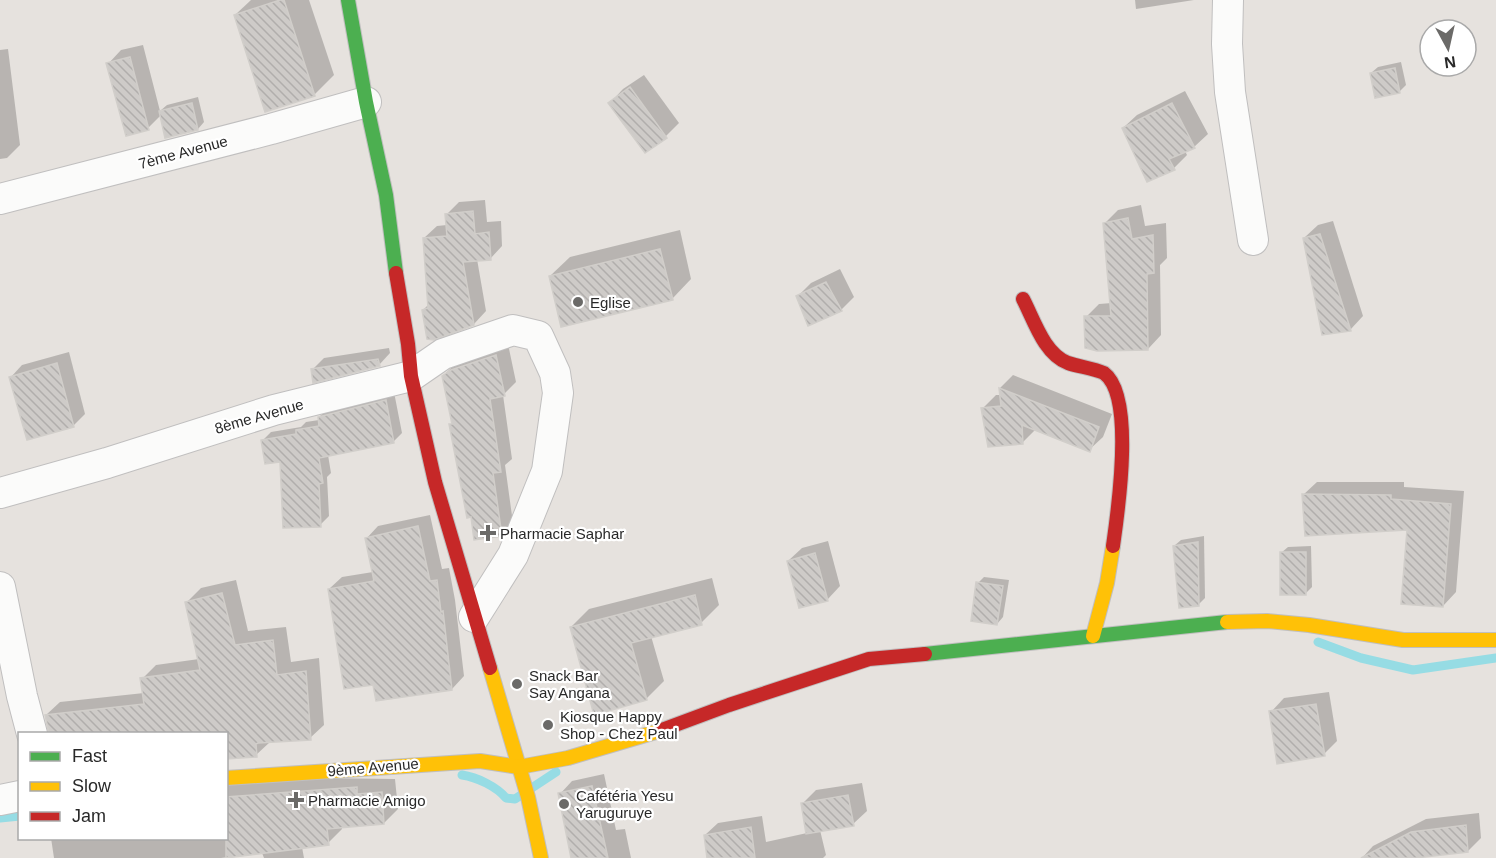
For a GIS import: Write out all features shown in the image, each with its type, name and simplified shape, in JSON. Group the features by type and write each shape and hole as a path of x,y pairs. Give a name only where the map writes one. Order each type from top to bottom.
{"street":[{"path":"348,0 366,102 386,195 411,376 435,482 527,792 541,858"},
{"path":"1228,0 1227,44 1230,92 1252,240"},
{"name":"7ème Avenue","path":"0,199 249,135 366,102"},
{"path":"1023,299 1053,353 1073,365 1100,371 1108,376 1120,400 1123,427 1116,515 1107,583 1093,636"},
{"name":"8ème Avenue","path":"0,493 107,463 274,410 411,376 443,354 513,330 538,336 555,373 558,393 547,471 513,555 474,617"},
{"path":"0,587 31,732"},
{"name":"9ème Avenue","path":"228,778 430,763 480,762 519,767 568,758 653,733 729,705 869,659 1225,622 1267,621 1309,625 1403,640 1496,640"},
{"path":"0,800 18,796"}],"building":[{"path":"284,0 315,96 265,112 234,15"},
{"path":"130,57 149,130 126,136 106,63"},
{"path":"1395,68 1400,93 1375,98 1370,73"},
{"path":"630,87 667,138 645,153 608,103"},
{"path":"192,103 198,130 165,138 159,111"},
{"path":"1172,103 1195,148 1169,159 1175,170 1147,182 1122,128"},
{"path":"473,211 475,234 489,232 491,260 463,262 474,325 434,340 427,339 422,310 428,308 423,238 447,236 445,214"},
{"path":"1128,218 1132,239 1153,235 1154,273 1147,274 1148,350 1097,351 1085,348 1084,316 1111,316 1103,223"},
{"path":"1320,234 1351,331 1322,335 1303,238"},
{"path":"660,249 673,300 561,327 549,276"},
{"path":"826,282 842,311 808,326 796,296"},
{"path":"496,355 505,396 490,399 501,472 493,473 502,536 474,540 471,517 467,518 442,376 451,370"},
{"path":"378,359 380,366 313,383 311,369"},
{"path":"57,363 74,427 27,440 9,377"},
{"path":"999,388 1099,427 1090,452 1022,425 1023,444 988,447 981,408 1001,406"},
{"path":"386,400 394,443 319,458 323,483 319,484 321,527 283,528 280,462 265,464 261,440 296,434 296,430 319,426 318,417"},
{"path":"1302,494 1391,495 1391,499 1451,504 1443,607 1401,604 1407,530 1305,536"},
{"path":"418,526 430,581 437,580 452,690 376,701 373,685 344,689 328,589 374,581 365,538"},
{"path":"1198,542 1199,606 1179,608 1173,546"},
{"path":"1280,552 1306,552 1306,595 1280,595"},
{"path":"815,553 828,601 799,608 787,561"},
{"path":"976,582 1003,586 997,625 971,621"},
{"path":"222,593 235,645 273,640 277,675 306,671 311,740 258,743 256,744 257,757 228,759 228,732 49,732 45,715 144,704 140,678 200,670 185,602"},
{"path":"695,595 702,625 631,643 647,700 594,715 570,627"},
{"path":"1316,704 1325,756 1277,764 1269,711"},
{"path":"592,786 608,858 571,858 558,793"},
{"path":"357,787 357,794 382,792 384,824 327,829 329,845 226,858 228,797"},
{"path":"848,795 854,826 806,834 801,803"},
{"path":"1466,825 1468,852 1416,858 1361,858 1411,832"},
{"path":"751,827 755,858 707,858 704,835"}],"waterway":[{"path":"1318,642 1361,658 1413,670 1496,658"},
{"path":"462,775 486,783 506,798 515,799 556,772"},
{"path":"0,818 18,816"}],"traffic: fast":[{"path":"348,0 366,102 386,195 396,273"},
{"path":"925,654 1227,622"}],"traffic: slow":[{"path":"1093,636 1107,583 1113,546"},
{"path":"1227,622 1267,621 1309,625 1403,640 1496,640"},
{"path":"490,668 528,797 541,858"},
{"path":"228,778 480,761 519,767 568,758 659,731"}],"traffic: jam":[{"path":"396,273 411,376 435,482 490,668"},
{"path":"1023,299 1041,336 1052,352 1068,363 1104,373 1113,386 1119,405 1122,429 1121,482 1113,546"},
{"path":"659,731 729,705 869,659 925,654"}],"place":[{"name":"Eglise","path":"578,302"},
{"name":"Pharmacie Saphar","path":"488,533"},
{"name":"Snack Bar Say Angana","path":"517,684"},
{"name":"Kiosque Happy Shop - Chez Paul","path":"548,725"},
{"name":"Pharmacie Amigo","path":"296,800"},
{"name":"Cafétéria Yesu Yaruguruye","path":"564,804"}]}
